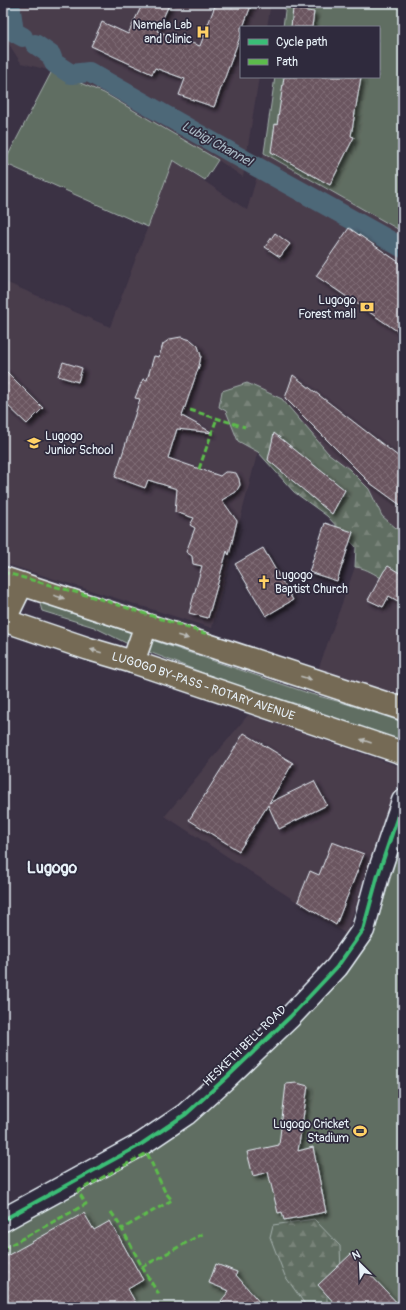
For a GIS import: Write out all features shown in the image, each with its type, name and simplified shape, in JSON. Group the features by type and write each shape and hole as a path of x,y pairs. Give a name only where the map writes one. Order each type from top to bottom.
{"main road":[{"path":"4,621 13,581 403,709"},
{"name":"LUGOGO BY-PASS - ROTARY AVENUE","path":"4,621 133,662 403,753"},
{"path":"133,662 146,625"}],"street":[{"name":"HESKETH BELL ROAD","path":"3,1220 140,1145 186,1114 290,1017 338,967 363,930 378,875 403,801"}],"shaded area":[{"path":"3,3 271,3 267,26 240,26 240,78 259,78 243,177 218,160 104,93 52,71 21,63 3,35"},
{"path":"264,153 403,232 403,698 323,670 318,670 355,567 363,535 266,420 212,628 3,563 3,281 110,327 173,160 247,210"},
{"path":"248,715 403,768 346,934 165,816"}],"green space":[{"path":"286,3 403,3 403,232 264,153 275,78 380,78 380,26 283,26"},
{"path":"52,71 104,93 218,160 205,180 173,160 148,227 4,163"},
{"path":"247,383 282,399 328,453 349,469 369,489 382,516 403,534 403,594 367,570 355,567 356,547 327,516 294,492 258,452 238,441 226,411 219,407 222,391"},
{"path":"43,603 311,694 403,722 403,743 335,720 297,704 234,685 126,643 94,627 42,611 40,604"},
{"path":"403,836 403,1307 3,1307 3,1232 159,1141 219,1100 345,970 375,929"},
{"path":"314,1219 340,1246 341,1272 327,1288 327,1306 307,1307 285,1276 270,1237 273,1225"}],"building":[{"path":"143,3 170,3 157,31 200,46 216,3 252,3 243,26 240,26 240,37 214,107 179,95 185,79 155,68 152,74 91,46 102,22 128,34"},
{"path":"293,9 314,12 312,26 291,26"},
{"path":"284,78 361,78 351,136 354,137 330,185 271,152 275,124 277,125"},
{"path":"349,228 403,265 403,335 316,276"},
{"path":"275,233 290,244 280,257 265,247"},
{"path":"181,337 191,340 198,346 201,356 182,416 213,433 177,429 168,458 220,476 225,472 236,473 240,485 236,492 222,500 237,521 229,555 227,551 208,618 189,613 202,566 193,564 192,556 186,552 195,528 190,525 194,518 175,512 177,489 148,480 145,488 115,477 140,399 135,398 143,379 147,380 154,356 159,357 163,344 170,339"},
{"path":"63,362 82,368 78,382 58,376"},
{"path":"3,368 43,408 27,424 3,401"},
{"path":"293,375 403,460 403,507 370,483 285,398"},
{"path":"274,433 345,490 332,514 268,460"},
{"path":"325,523 353,532 337,581 309,572"},
{"name":"Lugogo Baptist Church","path":"263,548 293,600 266,616 235,564"},
{"path":"388,566 403,575 403,604 389,596 383,607 368,600"},
{"path":"244,733 293,763 269,803 314,781 327,805 279,829 268,805 239,851 189,820"},
{"path":"332,842 364,854 336,925 298,901 310,871 319,875"},
{"path":"297,1083 308,1086 298,1151 313,1147 326,1212 284,1220 282,1212 278,1213 268,1172 253,1176 247,1152 279,1145 286,1084"},
{"path":"84,1213 94,1230 110,1221 143,1280 128,1289 138,1307 3,1307 3,1258"},
{"path":"351,1254 401,1307 338,1307 318,1285"},
{"path":"216,1264 237,1272 236,1275 261,1304 255,1301 248,1307 229,1307 221,1301 229,1291 209,1283"}],"waterway":[{"name":"Lubigi Channel","path":"10,3 14,32 23,37"},
{"name":"Lubigi Channel","path":"35,44 51,55 54,63 71,74 89,72 403,248"}],"marked path":[{"path":"190,410 245,427"},
{"path":"199,469 217,418"},
{"path":"3,572 100,599 210,635"},
{"path":"3,1249 86,1204 78,1191 147,1153 165,1192 172,1200 122,1229"},
{"path":"111,1212 159,1294"},
{"path":"142,1267 204,1233"}],"cycle path":[{"path":"3,1220 140,1145 186,1114 290,1017 337,967 363,930 378,875 403,801"}],"place":[{"name":"Namela Lab and Clinic","path":"203,32"},
{"name":"Lugogo Forest mall","path":"367,307"},
{"name":"Lugogo Junior School","path":"34,443"},
{"name":"Lugogo Baptist Church","path":"264,582"},
{"name":"Lugogo Cricket Stadium","path":"360,1131"}],"district":[{"name":"Lugogo","path":"52,868"}]}
